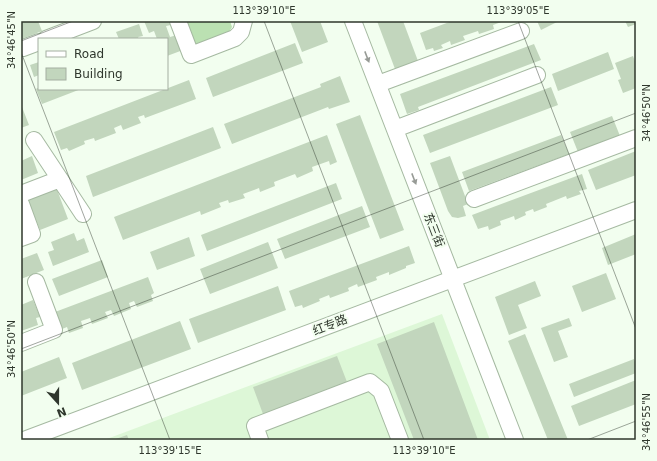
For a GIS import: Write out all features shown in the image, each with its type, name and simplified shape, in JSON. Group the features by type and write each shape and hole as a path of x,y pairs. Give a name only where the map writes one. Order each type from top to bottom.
{"street":[{"path":"49,38 93,21"},
{"path":"178,21 191,55 235,38 241,32 244,21"},
{"name":"东三街","path":"353,21 515,440"},
{"path":"378,84 521,31"},
{"path":"23,48 38,42"},
{"path":"395,129 536,75"},
{"path":"474,199 636,138"},
{"path":"34,140 83,214"},
{"path":"21,194 60,179"},
{"path":"21,204 32,234 21,238"},
{"name":"红专路","path":"24,440 636,210"},
{"path":"21,343 54,330 36,282"},
{"path":"260,440 255,426 370,382 381,391 400,440"}],"shaded area":[{"path":"186,21 230,21 232,27 229,32 195,45"},
{"path":"442,314 490,440 104,440"}],"building":[{"path":"21,21 38,21 42,31 21,39"},
{"path":"144,21 170,21 171,25 166,26 170,37 177,35 183,50 168,56 168,38 157,38 154,31 149,33"},
{"path":"290,21 320,21 328,42 302,52"},
{"path":"377,21 403,21 418,61 395,69"},
{"path":"452,21 504,21 493,25 494,29 479,34 478,31 463,36 465,40 451,45 450,41 441,45 443,48 434,51 433,48 426,50 420,33"},
{"path":"537,21 559,21 541,30"},
{"path":"625,21 636,21 636,24 628,27"},
{"path":"139,24 143,36 138,38 119,38 116,32"},
{"path":"295,43 303,63 213,97 206,78"},
{"path":"534,44 541,60 418,107 419,110 407,114 400,94"},
{"path":"608,52 614,69 558,91 552,74"},
{"path":"633,56 636,64 636,88 623,93 618,80 621,79 615,63"},
{"path":"38,62 38,75 34,77 30,65"},
{"path":"340,76 350,102 329,109 328,107 232,144 224,124 321,87 320,84"},
{"path":"189,80 196,99 145,118 144,115 138,117 141,123 123,130 121,125 114,128 116,133 95,141 94,138 84,141 85,144 69,151 67,148 61,150 54,132 163,90 168,90 168,88"},
{"path":"551,87 558,105 430,153 423,135"},
{"path":"38,88 38,90 78,90 42,104 36,89"},
{"path":"22,107 29,125 21,128 21,108"},
{"path":"360,115 404,230 380,239 336,124"},
{"path":"612,116 620,136 578,152 570,132"},
{"path":"213,127 221,148 93,197 86,176"},
{"path":"327,135 337,162 330,165 329,161 312,167 313,171 297,178 295,174 274,182 275,186 260,192 259,188 243,194 245,198 229,203 228,200 219,203 221,207 201,215 200,211 123,240 114,217"},
{"path":"561,135 569,154 469,191 462,172"},
{"path":"636,151 636,175 596,190 588,170"},
{"path":"32,156 38,173 21,180 21,161"},
{"path":"450,156 468,204 463,206 466,216 458,218 452,217 448,211 430,163"},
{"path":"582,174 587,189 579,191 581,194 567,199 566,196 546,204 547,207 534,212 533,209 525,212 526,215 515,220 514,216 500,221 501,225 489,230 488,226 478,229 472,215"},
{"path":"336,183 342,199 207,251 201,235"},
{"path":"56,187 68,219 40,230 27,198"},
{"path":"362,206 370,227 285,259 277,239"},
{"path":"74,233 77,241 84,238 89,252 53,266 48,252 54,250 51,242"},
{"path":"636,234 636,254 608,265 602,248"},
{"path":"189,237 195,256 157,270 150,252"},
{"path":"268,242 278,268 210,294 200,269"},
{"path":"409,246 415,263 406,266 406,268 389,275 389,272 376,277 377,280 358,287 357,284 348,288 349,291 330,298 329,295 319,299 320,301 303,308 302,305 295,307 289,291"},
{"path":"37,253 44,270 21,279 21,259"},
{"path":"102,260 108,277 59,296 52,279"},
{"path":"606,273 616,299 582,312 572,286"},
{"path":"148,277 154,293 151,295 153,301 137,307 134,301 129,303 131,309 114,316 111,310 105,312 108,318 92,324 90,318 81,321 83,328 69,333 67,327 62,329 55,312"},
{"path":"535,281 541,296 518,305 527,328 509,335 495,297"},
{"path":"278,286 286,310 198,343 189,319"},
{"path":"33,300 40,317 36,318 38,325 21,331 21,305"},
{"path":"569,318 572,326 558,331 568,357 554,362 541,328"},
{"path":"180,321 191,349 82,390 72,363"},
{"path":"434,322 478,440 414,440 377,344"},
{"path":"525,334 568,440 548,440 508,341"},
{"path":"337,356 347,382 263,414 253,387"},
{"path":"59,357 67,378 21,396 21,372"},
{"path":"634,359 636,373 574,397 569,384"},
{"path":"636,380 636,404 579,426 571,406"},
{"path":"127,435 129,440 113,440"}]}
